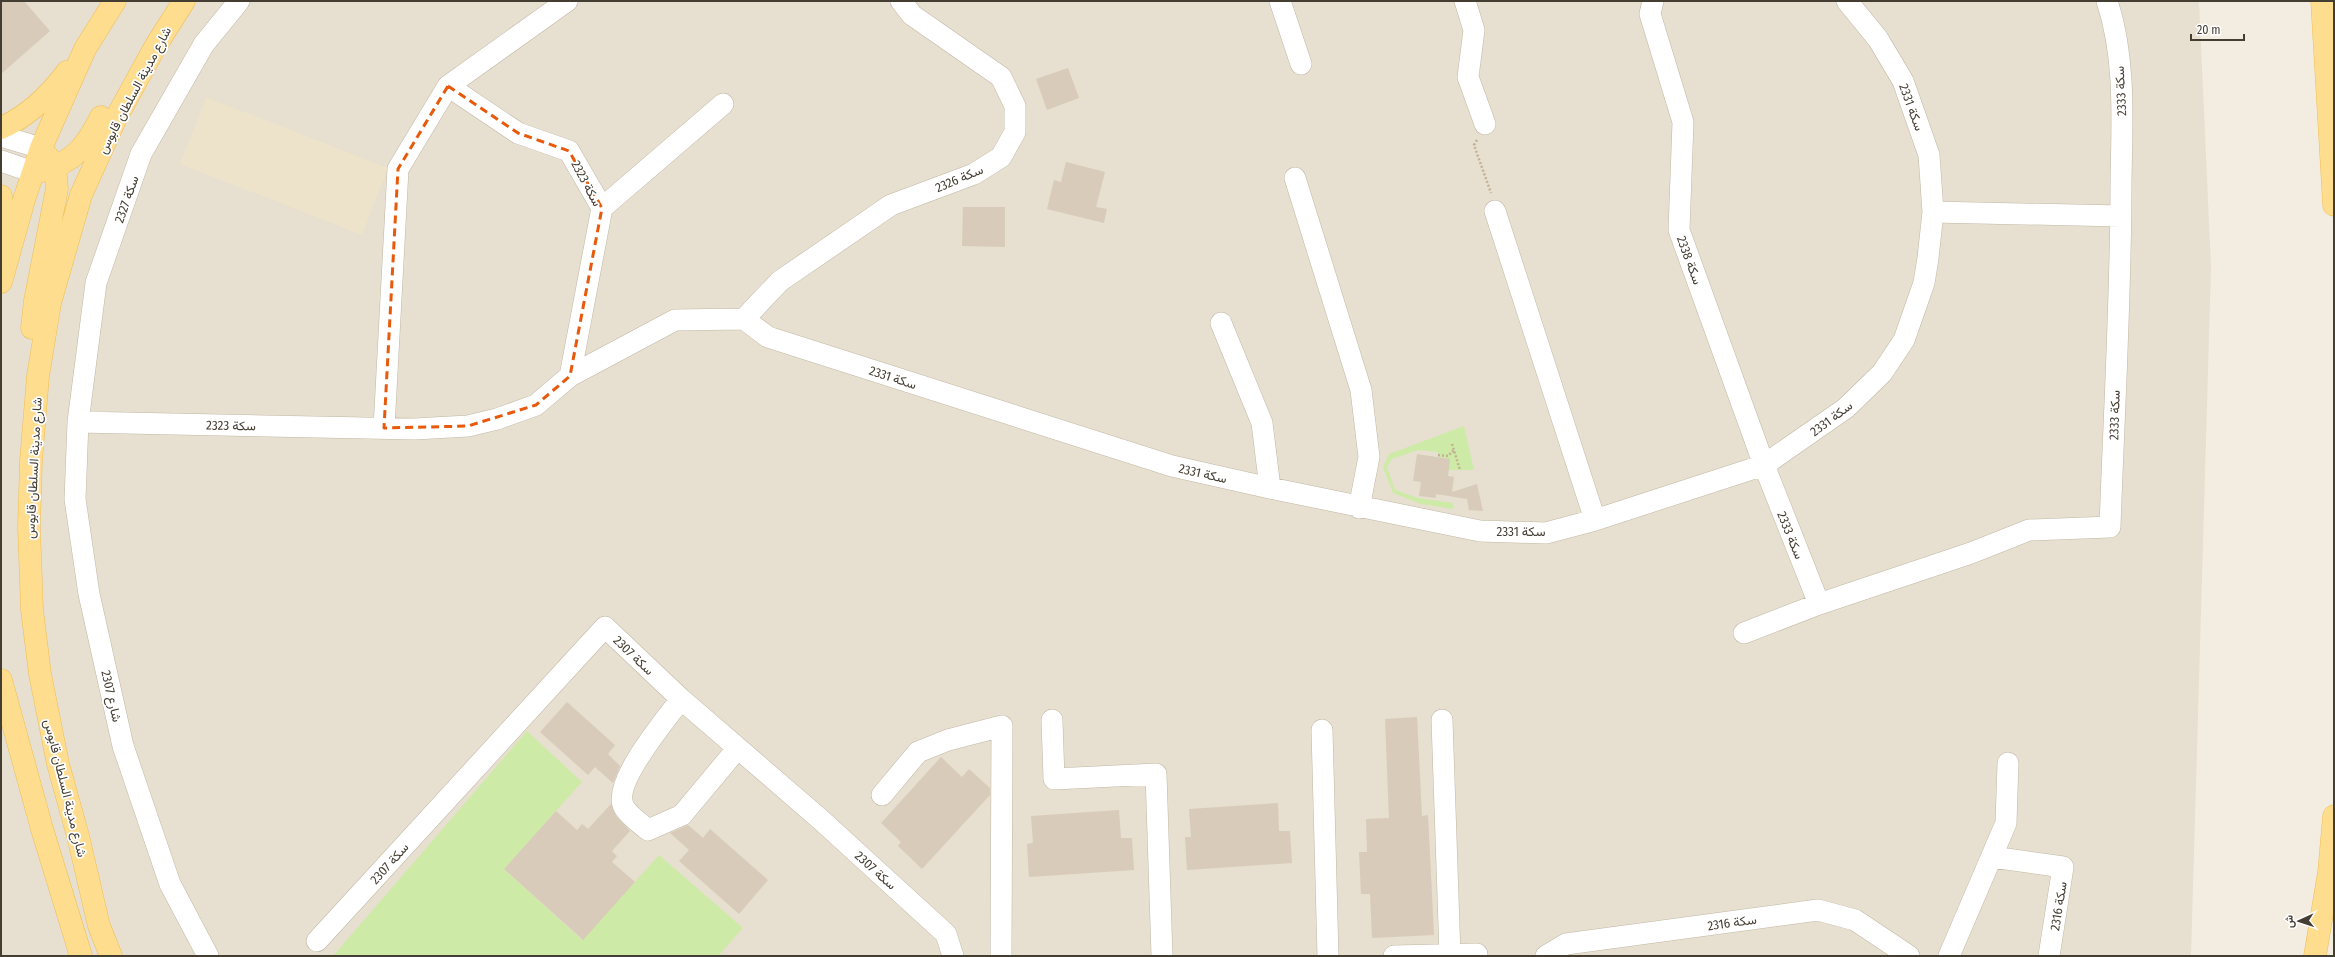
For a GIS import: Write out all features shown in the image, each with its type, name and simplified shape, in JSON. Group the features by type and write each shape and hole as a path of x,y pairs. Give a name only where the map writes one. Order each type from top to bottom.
{"main road":[{"path":"1,128 32,111 53,91 85,49 115,1"},
{"path":"33,172 55,166 75,156 88,142 131,62 168,1"},
{"name":"شارع مدينة السلطان قابوس","path":"111,956 99,926 78,836 58,764 40,674 32,610 29,527 31,461 38,376 50,303 81,195 115,120 155,47 184,1"},
{"path":"2322,1 2334,205"},
{"path":"1,282 41,148 85,49"},
{"path":"32,610 15,538 20,428 35,301 57,190 55,166 41,148"},
{"path":"1,196 3,217 1,247"},
{"path":"1,680 42,829 81,956"},
{"path":"2315,956 2329,872 2334,816"}],"street":[{"name":"سكة 2327","path":"78,422 96,283 141,154 204,44 239,1"},
{"path":"384,428 398,170 448,86 566,1"},
{"name":"سكة 2326","path":"744,319 780,281 891,205 974,174 1001,157 1015,132 1015,106 1000,77 912,14 901,1"},
{"path":"1280,1 1301,64"},
{"path":"1465,1 1474,30 1468,77 1485,124"},
{"name":"سكة 2338","path":"1653,1 1650,14 1683,122 1679,230 1764,465"},
{"name":"سكة 2331","path":"744,319 768,337 1172,466 1359,508 1480,531 1546,533 1595,520 1764,465 1846,408 1882,373 1904,340 1924,282 1933,212 1928,155 1903,81 1878,39 1847,1"},
{"name":"سكة 2333","path":"1744,633 1819,604 1971,553 2029,530 2110,527 2121,216 2122,106 2117,52 2107,1"},
{"name":"سكة 2323","path":"448,86 518,133 569,151 602,208 570,376"},
{"path":"602,208 724,104"},
{"path":"1,136 41,148"},
{"path":"1,161 33,172"},
{"path":"1295,178 1361,390 1369,457 1359,508"},
{"path":"1495,211 1595,520"},
{"path":"1933,212 2121,216"},
{"name":"سكة 2323","path":"78,422 384,428 468,426 497,419 536,405 570,376 675,320 744,319"},
{"path":"1221,323 1262,423 1270,488"},
{"name":"2307 شارع","path":"78,422 75,499 88,594 123,746 170,884 208,956"},
{"name":"سكة 2333","path":"1764,465 1819,604"},
{"name":"سكة 2307","path":"317,941 605,627 681,699 820,820 946,934 953,956"},
{"path":"681,699 632,766 622,794 623,807 648,830 682,815 738,749"},
{"path":"1052,720 1054,779 1156,774 1162,956"},
{"path":"1442,720 1450,954"},
{"path":"882,795 918,752 948,740 1002,726 1002,956"},
{"path":"1322,730 1328,956"},
{"path":"1949,956 2006,823 2008,763"},
{"name":"2316 سكة","path":"1992,857 2063,867 2049,956"},
{"name":"2316 سكة","path":"1546,956 1566,944 1818,910 1855,920 1909,956"},
{"path":"1394,956 1477,954"}],"path":[{"path":"1485,124 1474,145 1493,197 1495,211"},
{"path":"1452,444 1460,470"},
{"path":"1438,455 1448,456 1454,450"}],"highlighted area":[{"path":"448,86 518,133 569,151 602,208 570,376 536,405 468,426 384,428 398,169"}],"shaded area":[{"path":"1,1 2199,1 2211,267 2191,956 1,956"},
{"path":"206,97 388,168 362,235 180,164"}],"green space":[{"path":"1464,426 1474,470 1447,470 1448,461 1446,458 1438,457 1438,452 1418,450 1392,459 1387,467 1395,490 1418,498 1453,503 1453,509 1421,504 1393,493 1383,467 1389,454"},
{"path":"527,731 582,782 504,869 582,940 659,855 743,928 718,956 333,956"}],"building":[{"path":"1,1 24,1 50,31 1,74"},
{"path":"1068,68 1079,98 1047,110 1036,79"},
{"path":"1066,162 1105,172 1096,207 1107,209 1104,223 1047,209 1054,180 1061,182"},
{"path":"963,207 1005,207 1005,247 962,246"},
{"path":"1417,454 1450,459 1448,476 1454,477 1452,492 1477,484 1483,511 1469,510 1467,499 1436,494 1436,498 1419,496 1421,482 1413,481"},
{"path":"567,702 615,745 608,754 620,766 613,783 595,767 588,775 540,732"},
{"path":"1417,717 1422,816 1428,815 1434,935 1372,938 1370,894 1361,894 1359,852 1367,852 1366,819 1389,818 1385,719"},
{"path":"941,757 962,777 969,769 990,788 990,795 922,869 898,846 901,842 881,823"},
{"path":"1278,803 1279,831 1290,831 1292,863 1187,870 1185,837 1191,837 1189,809"},
{"path":"611,804 616,816 630,831 612,851 617,856 612,862 635,882 583,940 504,869 556,811 577,830 582,824 588,829"},
{"path":"1119,810 1121,838 1132,838 1134,870 1029,877 1027,844 1033,843 1031,816"},
{"path":"688,825 703,838 710,829 768,880 739,914 679,861 689,850 670,833"}]}
